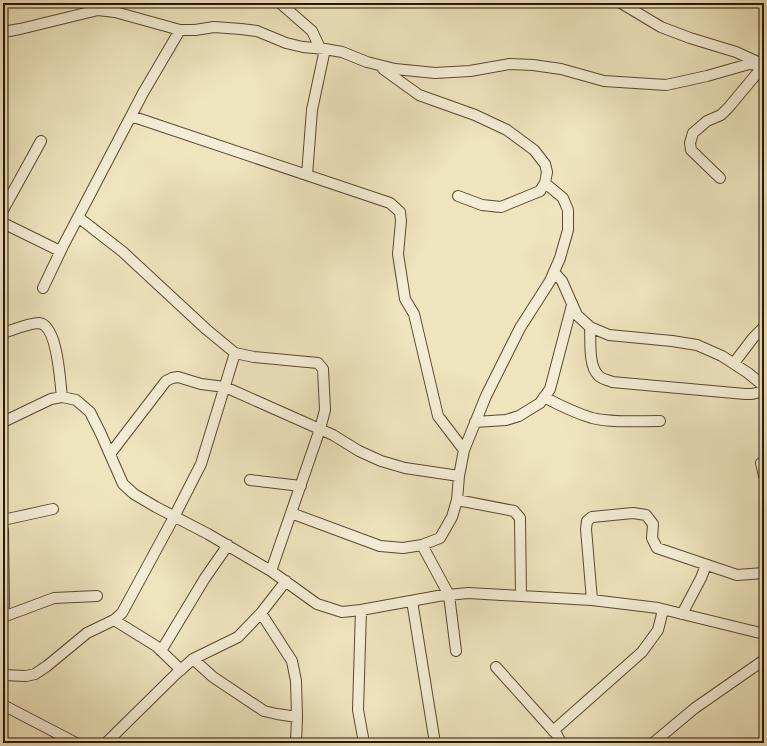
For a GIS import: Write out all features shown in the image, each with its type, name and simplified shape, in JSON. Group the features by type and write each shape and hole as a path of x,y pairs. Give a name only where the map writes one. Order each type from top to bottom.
{"street":[{"path":"280,3 312,30 322,48 312,110 307,175"},
{"path":"621,3 661,27 690,38 736,52 764,65"},
{"path":"3,32 98,10 115,12 180,30 195,30 214,27 241,29 257,32 304,47 322,48 342,52 367,62 395,69 435,73 470,71 510,64 533,65 561,69 604,81 666,85 707,76 749,64 764,65"},
{"path":"43,288 60,251 131,116 180,30"},
{"path":"378,65 419,95 475,115 507,130 534,150 545,164 547,172 545,183 540,191 501,207 482,205 458,196"},
{"path":"720,178 691,150 690,143 694,133 707,121 721,115 764,65"},
{"path":"131,116 390,204 400,212 401,221 398,254 405,300 414,314 438,416 464,450"},
{"path":"3,210 41,140"},
{"path":"291,513 380,546 403,548 422,545 440,538 452,517 457,500 459,476 464,450 486,396 520,328 550,281 560,258 568,230 568,210 564,198 545,183"},
{"path":"78,218 123,252 206,329 235,353 254,357 318,362 323,369 325,410 320,429 271,571"},
{"path":"3,223 60,251"},
{"path":"554,272 562,281 577,315 590,327 609,335 697,345 734,363 764,386"},
{"path":"475,422 506,420 519,416 540,403 550,389 572,305"},
{"path":"3,333 32,324 44,325 54,341 58,359 62,397"},
{"path":"590,327 591,355 594,367 598,376 612,382 745,394 764,391"},
{"path":"734,363 753,338 764,327"},
{"path":"3,675 26,676 35,674 87,633 114,620 122,613 202,464 235,353"},
{"path":"110,454 166,381 178,377 201,384 225,387 320,429 359,451 381,461 405,468 459,476"},
{"path":"3,422 51,398 62,397 76,400 90,412 123,484 134,494 228,545 271,571 317,604 342,612 438,596 468,593 592,600 663,610 764,634"},
{"path":"544,397 572,411 593,418 620,422 660,421"},
{"path":"761,463 764,476"},
{"path":"250,480 300,486"},
{"path":"457,500 514,511 520,518 521,596"},
{"path":"3,520 53,509"},
{"path":"592,600 586,529 587,521 592,517 633,513 646,514 654,524 652,538 657,548 737,575 764,573"},
{"path":"3,530 3,613"},
{"path":"161,651 205,578 228,545"},
{"path":"422,545 449,595 456,652"},
{"path":"682,614 701,578 706,565"},
{"path":"106,743 193,659 238,636 261,612 286,581"},
{"path":"3,617 54,598 97,596"},
{"path":"412,601 435,743"},
{"path":"361,610 358,710 364,743"},
{"path":"553,731 642,652 658,630 663,610"},
{"path":"261,612 292,661 296,681 296,743"},
{"path":"114,620 156,646 180,670"},
{"path":"193,659 213,677 264,711 297,717"},
{"path":"653,743 695,708 764,660"},
{"path":"496,667 557,735 561,743"},
{"path":"3,705 76,743"}]}
